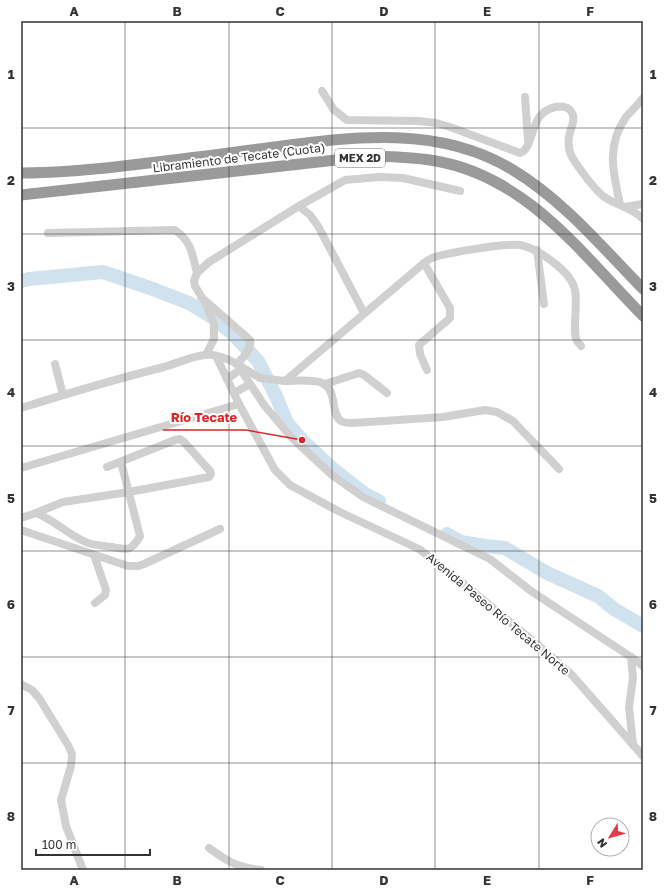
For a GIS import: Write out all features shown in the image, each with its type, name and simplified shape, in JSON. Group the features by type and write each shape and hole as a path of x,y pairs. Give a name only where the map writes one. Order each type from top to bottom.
{"highway":[{"name":"Libramiento de Tecate (Cuota)","path":"21,173 84,170 353,138 413,138 441,142 470,150 491,159 512,169 533,183 562,205 643,289"},
{"name":"Libramiento de Tecate (Cuota)","path":"21,195 366,157 400,157 437,161 477,173 503,186 538,209 643,316"}],"street":[{"path":"322,91 334,110 346,120 419,121 436,123 520,154 527,148 535,122 541,114 546,110 562,106 567,107 574,117 573,126 569,136 569,149 580,170 605,198 623,206 643,219"},
{"path":"525,97 528,144"},
{"path":"623,206 612,170 612,155 615,139 626,118 643,98"},
{"path":"206,355 212,344 215,333 212,317 195,286 194,277 209,262 344,180 379,177 403,178 460,191"},
{"path":"623,206 643,204"},
{"path":"299,206 310,215 318,226 364,314"},
{"path":"48,233 175,230 189,242 197,273"},
{"path":"281,380 364,314 424,263 432,258 443,255 495,246 519,245 537,250 556,264 568,277 575,289 575,334 576,341 581,346"},
{"path":"537,250 544,304"},
{"path":"424,263 450,308 450,318 419,345 420,354 427,370"},
{"path":"201,297 248,337 251,342 239,367 227,379"},
{"path":"21,408 206,355 216,356 260,378 317,382 325,384 359,373 364,375 387,393"},
{"name":"Avenida Paseo Río Tecate Norte","path":"216,356 239,404 275,470 290,485 340,512 419,549 442,566 571,674 643,756"},
{"path":"55,364 63,395"},
{"path":"239,367 264,405 291,437 332,475 363,497 490,559 531,591 643,666"},
{"path":"234,393 250,384"},
{"path":"325,384 330,390 336,415 342,422 353,423 443,417 485,410 497,412 513,421 559,469"},
{"path":"21,468 239,404"},
{"path":"21,518 64,502 209,477 211,474 210,471 180,439 107,467"},
{"path":"36,513 52,520 74,536 89,543 128,550 136,545 140,536 121,462"},
{"path":"21,530 128,566 138,566 220,529"},
{"path":"94,555 106,590 105,595 95,603"},
{"path":"631,657 633,678 629,706 634,745"},
{"path":"21,684 32,690 39,698 72,754 71,766 61,800 66,826 82,870"},
{"path":"209,848 229,862 245,868 261,870"}],"waterway":[{"path":"21,281 103,272 189,303 212,317 233,334 258,361 276,396 287,423 302,440 333,469 365,494 379,501"},
{"path":"447,534 461,542 505,548 547,573 598,596 614,609 643,626"}],"place":[{"name":"Río Tecate","path":"302,440"}]}
